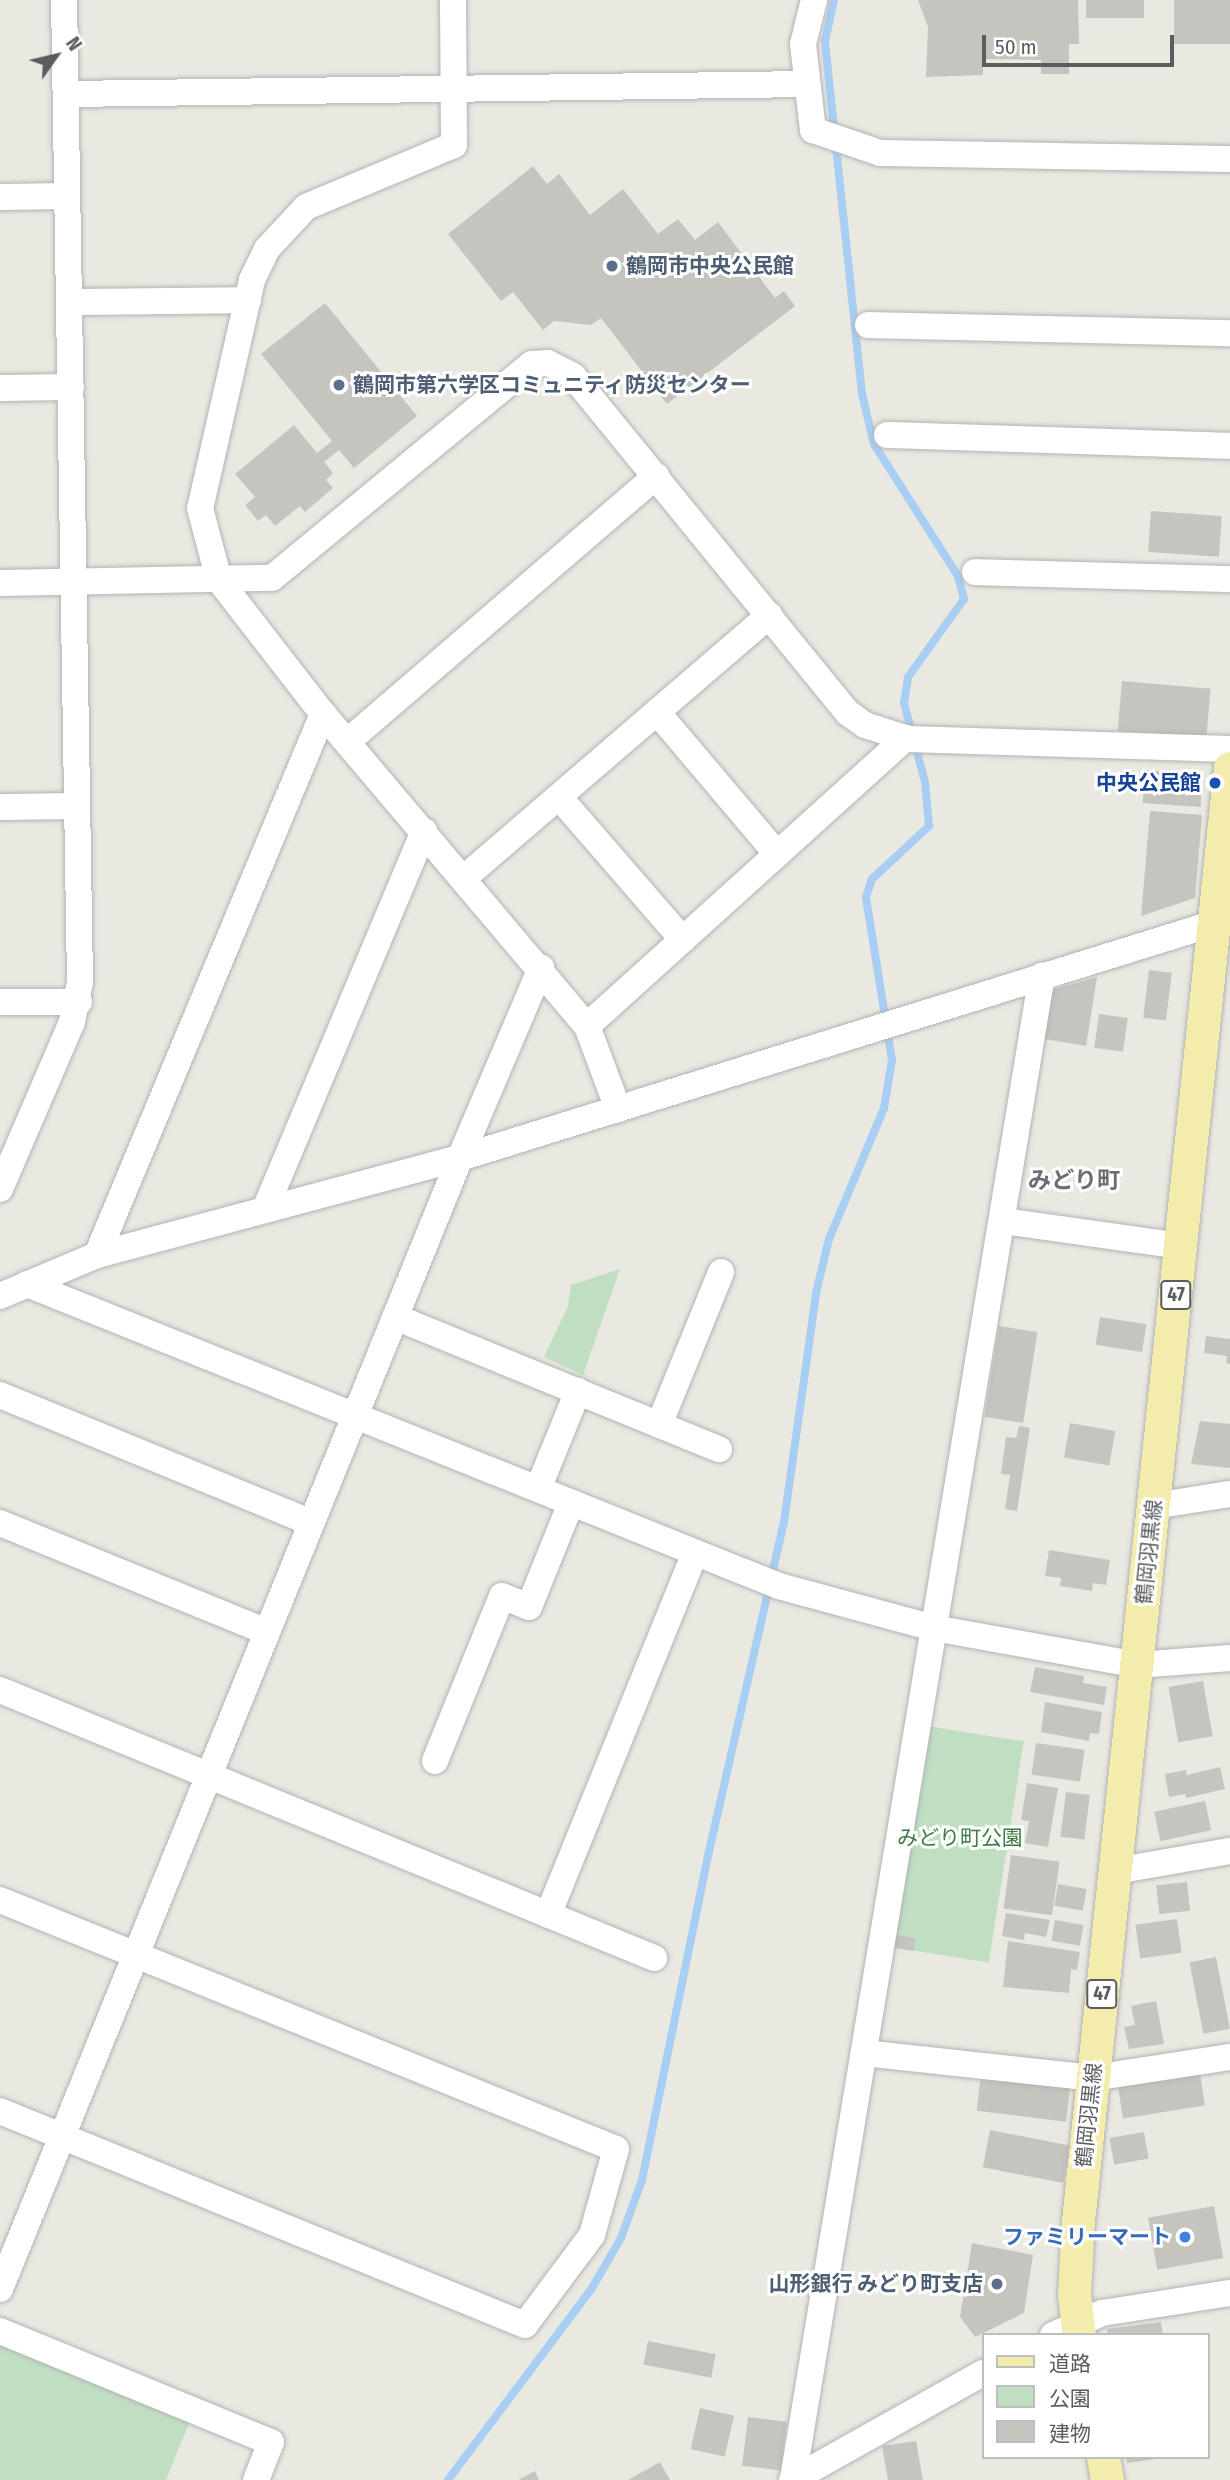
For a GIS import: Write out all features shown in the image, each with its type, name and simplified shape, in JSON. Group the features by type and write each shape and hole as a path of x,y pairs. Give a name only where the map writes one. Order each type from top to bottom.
{"main road":[{"name":"鶴岡羽黒線","path":"1069,2331 1078,2221 1181,1246 1222,922 1230,768"},
{"path":"1103,2459 1107,2480"}],"street":[{"path":"1,1185 79,1002 64,0"},
{"path":"453,0 454,145 306,207 267,249 248,300 200,508 219,580 323,714 541,968 587,1026 618,1110"},
{"path":"814,0 803,44 813,130 818,132 880,153 1230,159"},
{"path":"66,94 807,84"},
{"path":"0,197 67,196"},
{"path":"69,302 248,300"},
{"path":"868,326 1230,332"},
{"path":"0,583 272,578 532,364 562,367 573,376 656,476 848,713 865,725 916,739 1230,749"},
{"path":"0,388 71,387"},
{"path":"887,435 1230,446"},
{"path":"347,742 656,476"},
{"path":"975,572 1230,579"},
{"path":"464,878 770,615"},
{"path":"657,712 777,854"},
{"path":"97,1255 323,714"},
{"path":"587,1026 777,854 916,739"},
{"path":"559,797 683,940"},
{"path":"0,807 76,806"},
{"path":"266,1207 424,831"},
{"path":"0,1296 97,1255 266,1207 460,1158 1042,975 1222,922"},
{"path":"0,2289 460,1158 541,968"},
{"path":"798,2478 864,2053 1042,975"},
{"path":"0,1002 79,1002"},
{"path":"1003,1221 1181,1246"},
{"path":"659,1425 720,1272"},
{"path":"27,1284 779,1586 934,1628 1137,1665 1230,1658"},
{"path":"395,1317 719,1449"},
{"path":"538,1489 578,1391"},
{"path":"0,1395 312,1523"},
{"path":"1154,1506 1230,1494"},
{"path":"435,1762 502,1596 529,1607 571,1503"},
{"path":"0,1523 267,1632"},
{"path":"548,1915 695,1553"},
{"path":"0,1690 654,1958"},
{"path":"1115,1871 1230,1851"},
{"path":"0,1900 137,1953 616,2149 592,2235 524,2325 0,2111"},
{"path":"864,2053 1093,2078 1230,2057"},
{"path":"1069,2331 1102,2313 1230,2293"},
{"path":"0,2331 271,2442 256,2480"},
{"path":"798,2478 982,2374"}],"green space":[{"path":"620,1269 583,1375 544,1357 568,1306 571,1285"},
{"name":"みどり町公園","path":"927,1726 1024,1741 989,1963 892,1947"},
{"path":"0,2341 190,2421 166,2480 0,2480"}],"building":[{"path":"918,0 1078,0 1079,44 1069,44 1069,74 1041,74 1041,60 983,59 983,75 926,77 928,27"},
{"path":"1086,0 1144,0 1144,18 1086,18"},
{"path":"1174,0 1230,0 1230,44 1174,44"},
{"name":"鶴岡市中央公民館","path":"533,166 547,184 559,174 590,215 623,189 658,234 678,219 695,240 718,222 775,298 784,291 795,306 667,404 601,318 591,325 554,321 543,330 513,292 501,301 448,234"},
{"name":"鶴岡市第六学区コミュニティ防災センター","path":"325,303 417,416 354,468 339,450 324,462 333,473 326,480 333,488 305,512 300,506 275,526 266,515 258,521 245,505 255,497 235,474 294,425 317,453 332,441 261,354"},
{"path":"1151,511 1222,516 1219,557 1148,552"},
{"path":"1122,681 1211,689 1206,739 1118,731"},
{"path":"1145,770 1203,774 1201,807 1143,803"},
{"path":"1150,811 1202,815 1195,898 1141,916"},
{"path":"1149,970 1172,973 1166,1020 1143,1018"},
{"path":"1097,977 1086,1046 1044,1039 1051,990"},
{"path":"1099,1014 1128,1018 1123,1052 1094,1048"},
{"path":"1100,1317 1146,1324 1142,1352 1096,1345"},
{"path":"999,1326 1038,1332 1023,1423 985,1417"},
{"path":"1206,1336 1230,1339 1230,1364 1226,1363 1227,1356 1204,1353"},
{"path":"1200,1421 1230,1424 1230,1468 1191,1464"},
{"path":"1070,1423 1115,1431 1109,1465 1064,1457"},
{"path":"1019,1426 1030,1428 1017,1511 1005,1509 1010,1475 1001,1474 1006,1437 1016,1438"},
{"path":"1049,1550 1110,1560 1106,1585 1093,1583 1092,1591 1060,1586 1061,1578 1045,1576"},
{"path":"1035,1667 1084,1676 1083,1683 1107,1687 1104,1705 1030,1692"},
{"path":"1203,1681 1213,1736 1178,1742 1169,1687"},
{"path":"1045,1702 1102,1712 1099,1734 1090,1733 1089,1741 1041,1732"},
{"path":"1036,1743 1085,1750 1080,1782 1032,1775"},
{"path":"1220,1767 1225,1789 1186,1798 1185,1794 1169,1797 1165,1774 1186,1770 1187,1775"},
{"path":"1027,1783 1058,1788 1048,1847 1025,1843 1029,1821 1021,1820"},
{"path":"1066,1792 1090,1795 1084,1840 1061,1837"},
{"path":"1205,1801 1211,1830 1160,1841 1154,1812"},
{"path":"1011,1855 1060,1862 1052,1915 1003,1908"},
{"path":"1187,1882 1190,1911 1159,1914 1156,1885"},
{"path":"1058,1884 1087,1889 1083,1911 1054,1906"},
{"path":"1006,1913 1050,1920 1046,1937 1025,1933 1024,1940 1002,1936"},
{"path":"1177,1919 1182,1953 1140,1959 1135,1925"},
{"path":"1055,1920 1084,1925 1080,1946 1051,1941"},
{"path":"896,1935 916,1938 914,1951 894,1948"},
{"path":"1008,1941 1080,1952 1077,1970 1071,1969 1069,1993 1003,1987"},
{"path":"1216,1957 1230,2029 1203,2034 1189,1962"},
{"path":"1156,2001 1164,2044 1129,2049 1124,2027 1135,2025 1131,2006"},
{"path":"1200,2074 1205,2106 1123,2119 1118,2087"},
{"path":"981,2075 1070,2086 1066,2122 977,2111"},
{"path":"990,2130 1070,2146 1063,2183 983,2167"},
{"path":"1144,2132 1149,2159 1114,2165 1110,2138"},
{"name":"ファミリーマート","path":"1214,2206 1223,2258 1157,2270 1148,2218"},
{"name":"山形銀行 みどり町支店","path":"972,2243 1033,2255 1024,2313 975,2337 960,2317"},
{"path":"1161,2322 1163,2333 1108,2333 1107,2329"},
{"path":"648,2341 716,2354 711,2378 643,2365"},
{"path":"700,2408 734,2416 725,2457 691,2449"},
{"path":"748,2417 787,2422 781,2470 742,2466"},
{"path":"916,2441 923,2480 888,2480 882,2446"},
{"path":"1126,2459 1156,2459 1127,2463"},
{"path":"660,2462 670,2480 628,2480"},
{"path":"535,2471 539,2480 518,2480"}],"waterway":[{"path":"448,2480 592,2288 621,2238 642,2180 708,1856 784,1522 816,1293 829,1239 884,1108 892,1060 866,897 872,879 929,826 925,782 904,703 908,677 964,599 958,576 874,444 862,394 825,41 834,0"}],"place":[{"name":"鶴岡市中央公民館","path":"612,266"},
{"name":"鶴岡市第六学区コミュニティ防災センター","path":"339,385"},
{"name":"中央公民館","path":"1215,783"},
{"name":"ファミリーマート","path":"1185,2237"},
{"name":"山形銀行 みどり町支店","path":"997,2284"}],"district":[{"name":"みどり町","path":"1074,1180"}]}
